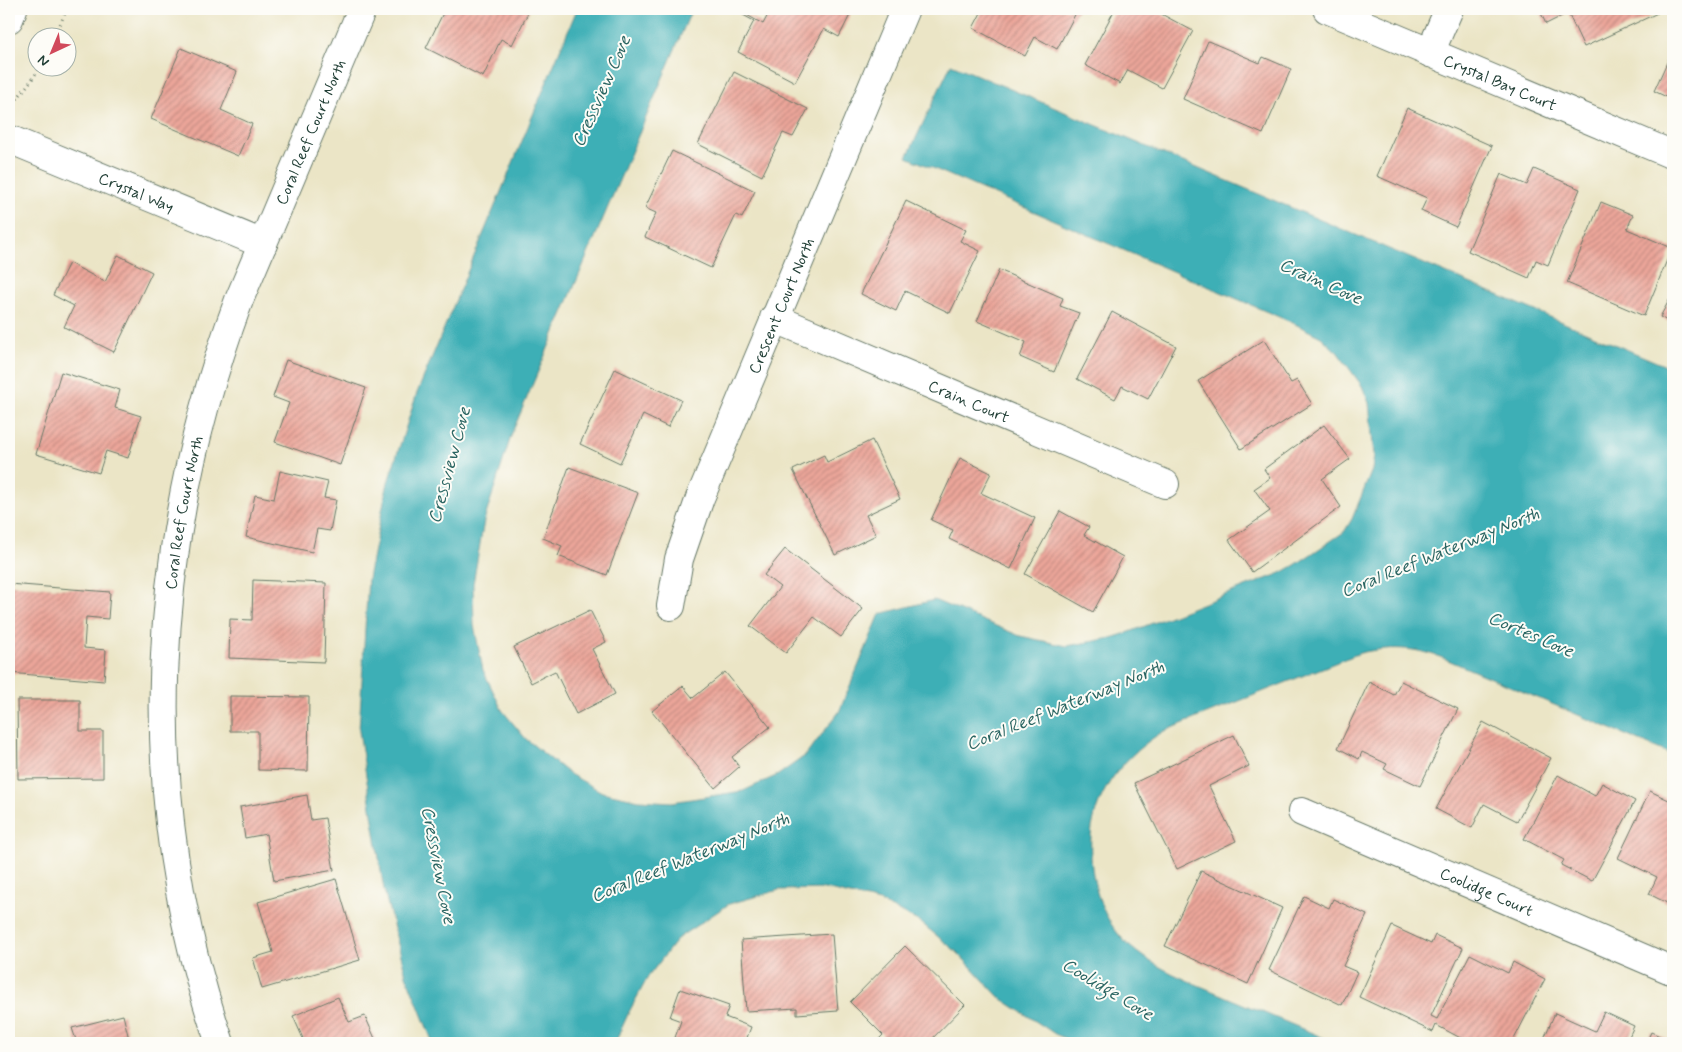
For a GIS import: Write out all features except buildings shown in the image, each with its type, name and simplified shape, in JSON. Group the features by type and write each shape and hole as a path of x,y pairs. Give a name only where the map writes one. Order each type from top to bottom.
{"street":[{"path":"9,19 13,9"},
{"name":"Coral Reef Court North","path":"220,1043 198,974 178,880 166,790 164,661 166,617 178,527 196,436 208,389 224,341 239,300 362,9"},
{"name":"Crescent Court North","path":"671,606 678,559 693,516 774,318 905,9"},
{"name":"Crystal Bay Court","path":"1326,9 1673,154"},
{"path":"1430,53 1449,9"},
{"name":"Crystal Way","path":"9,139 263,244"},
{"name":"Crain Court","path":"774,318 1166,484"},
{"name":"Coolidge Court","path":"1302,812 1673,971"}],"path":[{"path":"58,28 67,9"},
{"path":"9,114 14,101 34,78"}],"water":[{"path":"577,9 692,9 512,433 484,521 473,584 474,625 483,670 502,710 526,739 568,773 602,792 639,800 672,802 743,791 778,775 806,755 839,712 880,614 934,600 1020,636 1067,646 1111,638 1281,573 1344,532 1352,519 1372,470 1374,456 1369,403 1362,386 1338,353 1321,337 1293,323 907,157 951,64 1673,369 1673,755 1443,658 1402,649 1382,649 1360,653 1164,731 1137,751 1125,762 1106,789 1099,803 1091,836 1091,863 1096,889 1105,914 1112,925 1120,936 1143,957 1172,973 1336,1043 1076,1043 1055,1034 999,997 958,953 920,922 880,902 825,889 779,890 729,904 678,938 648,977 615,1043 433,1043 406,975 384,890 359,731 368,578 388,482 417,393"}],"water label":[{"name":"Cressview Cove","path":"601,91"},
{"name":"Crain Cove","path":"1321,281"},
{"name":"Cressview Cove","path":"449,465"},
{"name":"Coral Reef Waterway North","path":"1440,552"},
{"name":"Cortes Cove","path":"1531,634"},
{"name":"Coral Reef Waterway North","path":"1065,705"},
{"name":"Coral Reef Waterway North","path":"690,857"},
{"name":"Cressview Cove","path":"439,865"},
{"name":"Coolidge Cove","path":"1108,989"}]}
